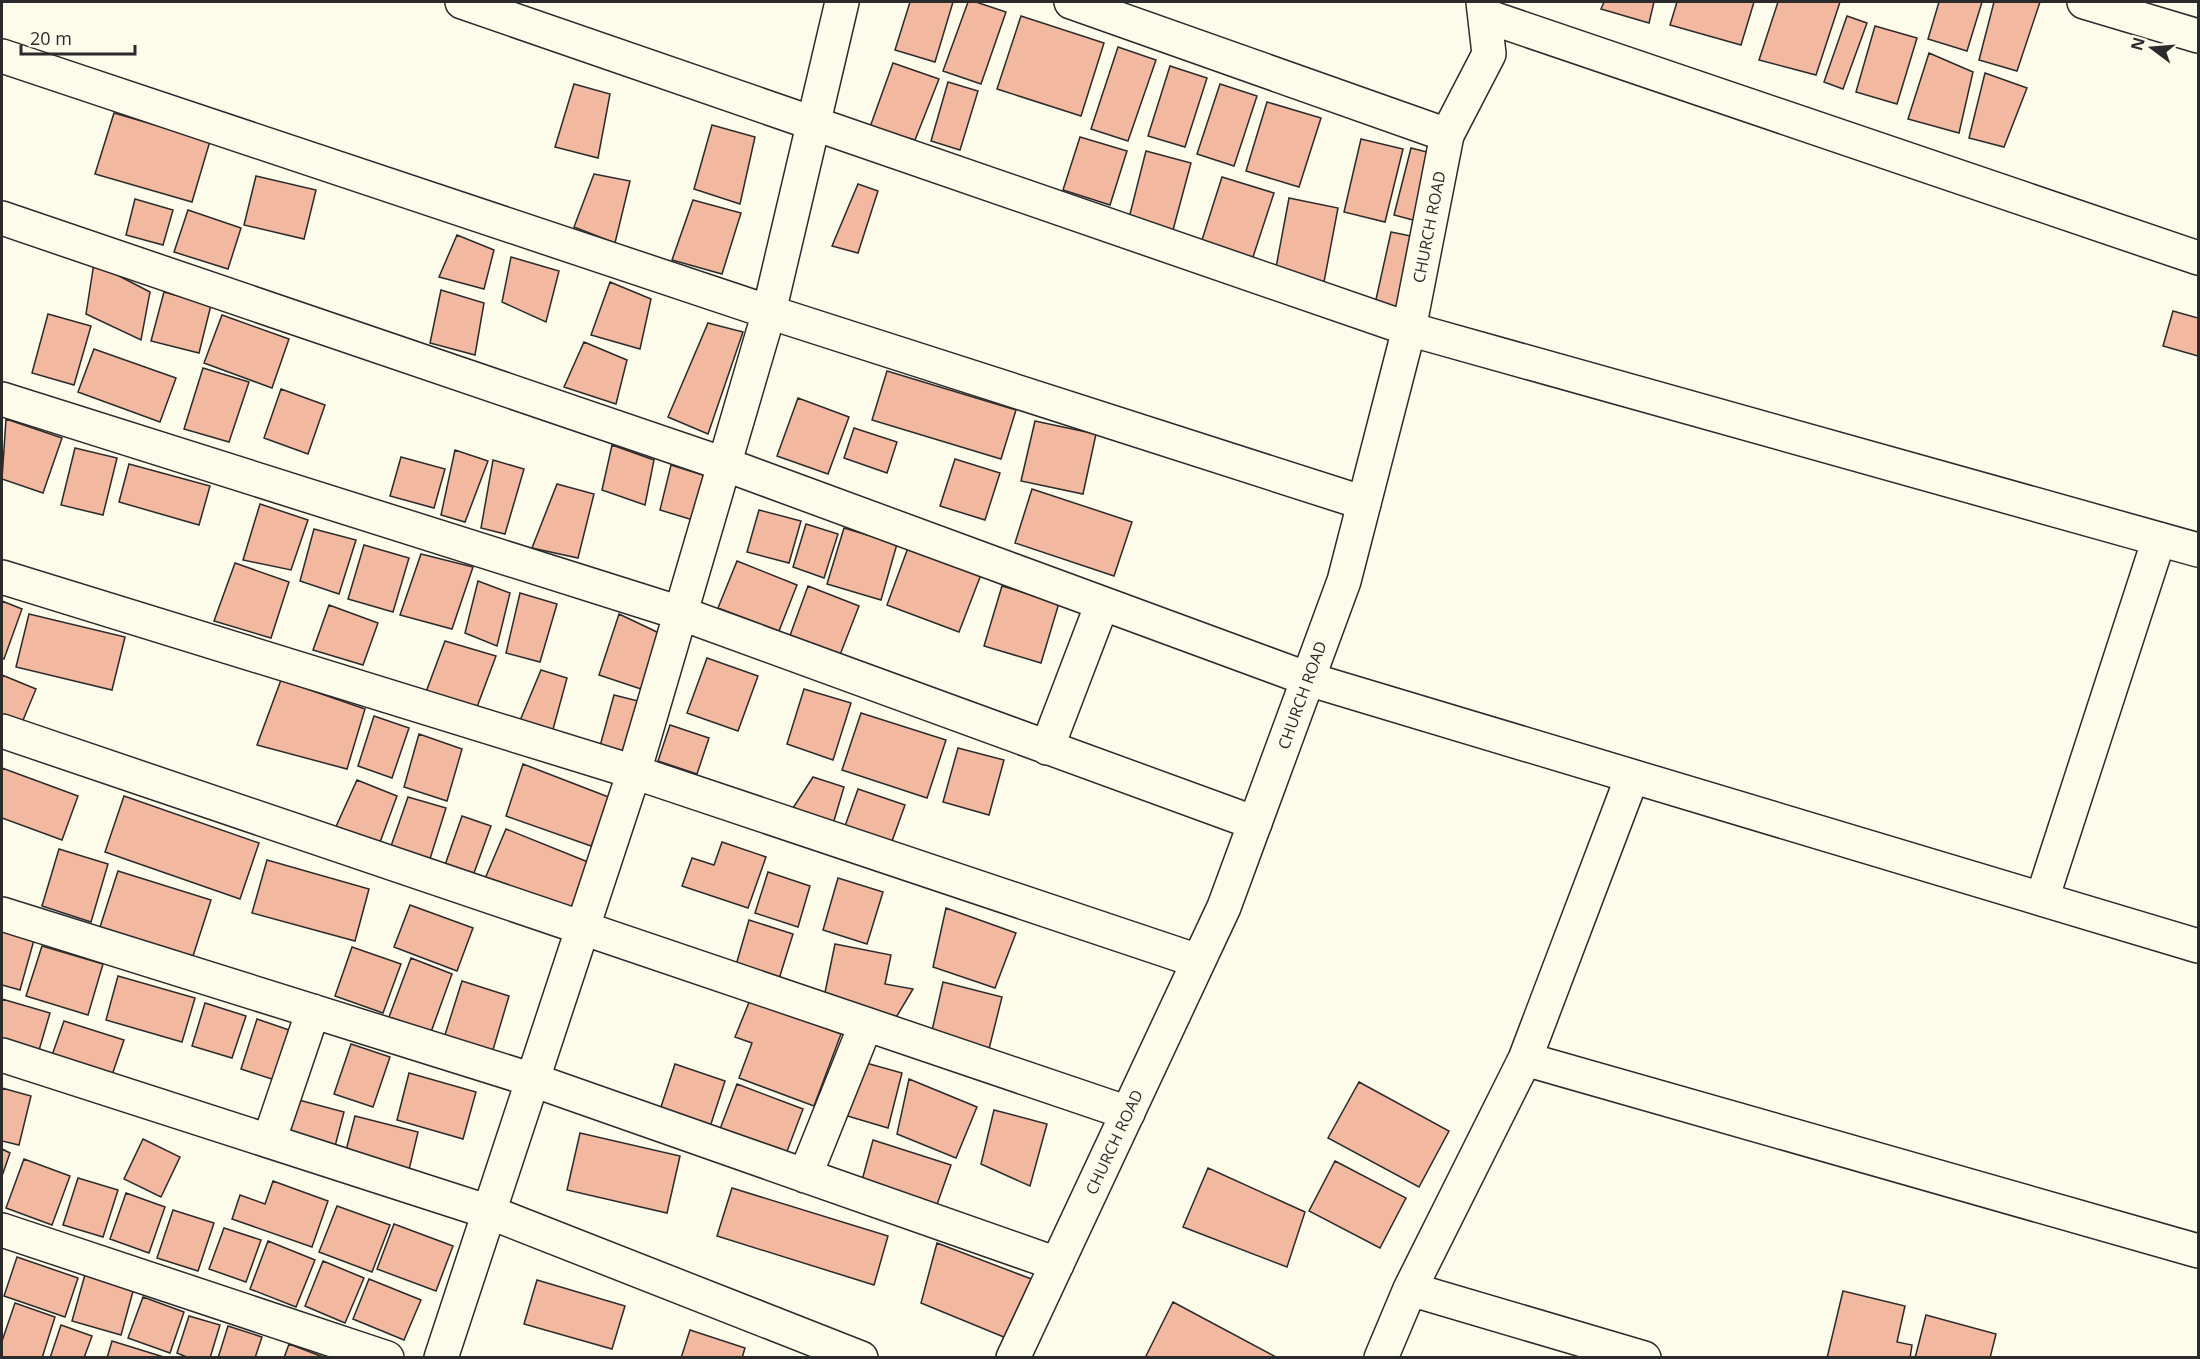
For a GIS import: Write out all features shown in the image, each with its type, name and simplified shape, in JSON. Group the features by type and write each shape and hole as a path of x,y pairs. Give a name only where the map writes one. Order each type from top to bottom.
{"street":[{"path":"462,2 1409,329 2199,550"},
{"path":"441,1358 634,772 769,312 842,2"},
{"path":"1071,2 1447,135"},
{"path":"2084,2 2199,36"},
{"path":"1484,9 2199,258"},
{"name":"CHURCH ROAD","path":"1013,1358 1224,907 1344,581 1409,329 1447,135 1489,54 1484,9"},
{"path":"2,56 769,312 1364,503"},
{"path":"2,218 724,465 1308,679 2199,946"},
{"path":"2,399 680,613 1255,823"},
{"path":"2042,900 2159,539"},
{"path":"2,577 634,772 1198,961"},
{"path":"1047,747 1102,604"},
{"path":"2,731 1128,1113"},
{"path":"1381,1358 1410,1289 1525,1059 1632,777"},
{"path":"2,914 532,1080 1056,1264"},
{"path":"268,1141 313,1011"},
{"path":"805,1176 866,1024"},
{"path":"2,1055 489,1212 861,1358"},
{"path":"1525,1059 2199,1251"},
{"path":"2,1230 387,1358"},
{"path":"1410,1289 1644,1358"}],"building":[{"path":"910,2 953,2 935,62 895,50"},
{"path":"968,2 976,2 1006,12 981,84 943,71"},
{"path":"1604,2 1654,2 1649,23 1601,9"},
{"path":"1677,2 1754,2 1741,45 1670,25"},
{"path":"1778,2 1840,2 1816,75 1759,60"},
{"path":"1939,2 1982,2 1967,51 1928,39"},
{"path":"1994,2 2040,2 2017,71 1979,60"},
{"path":"1021,16 1104,43 1081,116 997,89"},
{"path":"1847,16 1867,23 1843,89 1824,82"},
{"path":"1875,26 1917,38 1897,104 1856,92"},
{"path":"1118,47 1156,60 1128,141 1091,129"},
{"path":"1929,53 1973,72 1959,133 1908,119"},
{"path":"893,63 939,79 915,140 870,127"},
{"path":"1170,66 1207,78 1185,147 1148,136"},
{"path":"1985,73 2027,88 2004,147 1969,138"},
{"path":"948,82 978,91 960,150 931,141"},
{"path":"574,84 610,94 598,158 555,147"},
{"path":"1220,84 1257,96 1234,166 1197,154"},
{"path":"1267,102 1321,118 1299,187 1246,171"},
{"path":"114,113 210,141 192,202 95,174"},
{"path":"712,125 755,137 740,204 694,189"},
{"path":"1080,137 1127,151 1110,205 1063,190"},
{"path":"1361,139 1403,149 1385,222 1344,212"},
{"path":"1411,148 1435,154 1417,221 1394,215"},
{"path":"1146,151 1191,163 1173,230 1129,218"},
{"path":"594,174 630,181 615,243 574,227"},
{"path":"256,176 316,190 304,239 244,225"},
{"path":"1222,177 1274,193 1252,260 1201,243"},
{"path":"858,184 878,191 858,253 832,246"},
{"path":"1289,198 1338,208 1324,282 1275,273"},
{"path":"135,199 173,210 163,245 126,235"},
{"path":"693,200 741,213 722,274 672,260"},
{"path":"188,210 241,228 228,269 174,252"},
{"path":"1391,232 1416,237 1399,309 1375,304"},
{"path":"457,235 494,250 484,289 439,277"},
{"path":"511,257 559,271 546,322 502,302"},
{"path":"94,263 150,292 141,340 86,314"},
{"path":"610,282 651,299 640,349 591,335"},
{"path":"441,290 484,303 475,355 430,343"},
{"path":"164,292 211,305 199,353 151,341"},
{"path":"2173,311 2198,318 2198,356 2163,346"},
{"path":"48,314 91,326 74,385 32,373"},
{"path":"222,315 289,339 272,388 204,363"},
{"path":"708,323 743,332 708,434 668,417"},
{"path":"584,342 627,360 616,404 564,387"},
{"path":"94,349 176,378 160,422 78,392"},
{"path":"203,368 249,382 229,442 184,429"},
{"path":"887,371 1016,410 1001,459 872,420"},
{"path":"281,389 325,405 308,454 264,438"},
{"path":"798,398 849,417 828,474 777,456"},
{"path":"6,419 62,438 43,493 2,479"},
{"path":"1035,421 1096,434 1083,494 1021,481"},
{"path":"854,428 897,442 887,473 844,458"},
{"path":"612,445 654,460 645,505 602,490"},
{"path":"75,448 117,458 103,515 61,505"},
{"path":"455,450 488,461 465,522 441,515"},
{"path":"401,457 445,469 434,508 390,496"},
{"path":"955,459 1000,473 985,520 940,506"},
{"path":"493,460 524,469 505,534 481,528"},
{"path":"129,464 210,486 199,525 119,502"},
{"path":"671,465 706,476 693,520 660,510"},
{"path":"557,484 594,494 578,558 532,548"},
{"path":"1032,489 1132,522 1114,576 1015,543"},
{"path":"260,504 308,520 291,570 243,560"},
{"path":"759,510 801,521 789,563 747,552"},
{"path":"806,524 838,534 824,578 793,567"},
{"path":"844,528 897,544 881,600 827,584"},
{"path":"314,529 356,540 339,594 300,581"},
{"path":"364,545 409,558 393,612 348,599"},
{"path":"909,545 982,572 959,632 887,605"},
{"path":"421,554 473,567 452,629 400,615"},
{"path":"737,561 797,585 779,631 718,608"},
{"path":"235,563 289,582 271,638 214,621"},
{"path":"478,581 510,593 497,646 465,633"},
{"path":"808,586 859,606 838,660 788,641"},
{"path":"1002,586 1059,603 1041,663 984,646"},
{"path":"520,593 557,604 540,662 506,653"},
{"path":"2,601 22,609 4,659 2,658"},
{"path":"329,605 378,623 363,665 313,650"},
{"path":"29,614 125,637 112,690 16,667"},
{"path":"619,614 659,633 644,690 599,675"},
{"path":"445,641 496,656 477,707 426,692"},
{"path":"707,658 758,676 738,731 687,713"},
{"path":"541,670 567,678 552,733 519,723"},
{"path":"2,675 36,689 21,725 2,718"},
{"path":"281,680 365,709 347,769 257,745"},
{"path":"804,689 851,703 833,760 787,744"},
{"path":"614,695 638,701 624,752 600,746"},
{"path":"861,713 946,740 927,798 842,770"},
{"path":"374,716 409,728 392,778 358,766"},
{"path":"670,725 709,738 697,774 658,761"},
{"path":"419,734 462,749 447,801 404,787"},
{"path":"958,748 1004,760 989,815 943,802"},
{"path":"523,764 611,798 591,846 506,816"},
{"path":"2,768 78,796 62,840 2,818"},
{"path":"813,777 844,787 833,824 791,811"},
{"path":"357,780 397,796 379,845 334,831"},
{"path":"858,789 905,805 891,844 844,829"},
{"path":"124,796 259,843 240,899 105,852"},
{"path":"408,797 446,808 429,862 390,849"},
{"path":"462,816 491,826 474,873 445,865"},
{"path":"506,829 588,862 572,912 484,881"},
{"path":"722,842 766,857 748,908 682,886 692,858 714,865"},
{"path":"59,849 108,864 91,922 42,906"},
{"path":"267,860 369,889 355,941 252,913"},
{"path":"118,871 211,900 193,956 100,927"},
{"path":"768,872 810,886 798,927 755,913"},
{"path":"838,878 883,892 867,944 823,930"},
{"path":"410,905 473,928 457,971 394,947"},
{"path":"946,908 1016,933 995,988 933,967"},
{"path":"749,920 793,934 779,979 736,965"},
{"path":"2,930 34,940 20,990 2,985"},
{"path":"835,944 891,955 885,984 913,989 897,1016 823,1002"},
{"path":"42,946 103,964 88,1015 26,996"},
{"path":"352,947 401,964 383,1013 335,996"},
{"path":"411,958 452,974 431,1032 389,1017"},
{"path":"118,976 195,998 182,1042 106,1020"},
{"path":"462,981 509,996 492,1053 444,1038"},
{"path":"943,982 1002,997 989,1049 931,1035"},
{"path":"2,999 50,1013 37,1057 2,1046"},
{"path":"750,1000 841,1034 814,1106 739,1078 752,1043 735,1037"},
{"path":"205,1003 246,1016 232,1058 192,1046"},
{"path":"257,1019 292,1031 275,1080 241,1069"},
{"path":"64,1021 124,1040 110,1081 50,1061"},
{"path":"351,1044 390,1057 373,1107 334,1094"},
{"path":"859,1061 902,1073 888,1128 844,1115"},
{"path":"675,1064 725,1081 709,1130 659,1113"},
{"path":"409,1073 476,1092 463,1139 397,1120"},
{"path":"909,1079 977,1107 956,1158 897,1134"},
{"path":"1359,1082 1449,1131 1419,1187 1328,1138"},
{"path":"737,1084 803,1109 786,1154 720,1129"},
{"path":"2,1088 31,1096 19,1145 2,1141"},
{"path":"295,1099 344,1112 334,1150 284,1136"},
{"path":"994,1110 1047,1124 1030,1186 981,1164"},
{"path":"355,1116 418,1132 408,1174 344,1158"},
{"path":"580,1133 680,1156 667,1213 567,1190"},
{"path":"143,1139 180,1157 161,1197 124,1179"},
{"path":"873,1140 951,1165 934,1213 861,1184"},
{"path":"2,1149 10,1153 2,1176"},
{"path":"24,1159 70,1176 52,1225 6,1208"},
{"path":"1335,1161 1406,1198 1380,1248 1309,1211"},
{"path":"1208,1168 1305,1212 1287,1267 1183,1227"},
{"path":"78,1178 118,1190 103,1237 63,1225"},
{"path":"273,1181 328,1201 312,1247 232,1219 240,1195 265,1204"},
{"path":"732,1188 888,1236 874,1285 717,1236"},
{"path":"126,1193 165,1207 149,1253 110,1239"},
{"path":"337,1206 390,1225 372,1272 319,1252"},
{"path":"173,1210 214,1223 198,1271 157,1258"},
{"path":"394,1224 453,1246 436,1291 377,1269"},
{"path":"224,1228 261,1240 246,1282 209,1269"},
{"path":"268,1241 315,1260 296,1307 250,1289"},
{"path":"937,1243 1034,1280 1011,1340 921,1303"},
{"path":"17,1257 78,1278 65,1317 4,1296"},
{"path":"323,1261 364,1278 345,1323 305,1306"},
{"path":"86,1271 135,1284 121,1335 72,1321"},
{"path":"369,1279 421,1300 404,1340 353,1319"},
{"path":"537,1280 625,1306 612,1349 524,1324"},
{"path":"1843,1291 1905,1306 1897,1342 1912,1345 1910,1358 1827,1358"},
{"path":"143,1297 184,1312 170,1353 128,1338"},
{"path":"1173,1302 1278,1358 1145,1358"},
{"path":"15,1303 55,1317 42,1358 2,1358 2,1341"},
{"path":"1926,1315 1996,1334 1990,1358 1915,1358"},
{"path":"189,1316 220,1325 210,1358 189,1358 177,1353"},
{"path":"61,1325 92,1336 84,1358 50,1358"},
{"path":"228,1326 262,1337 255,1358 218,1358"},
{"path":"690,1330 745,1348 742,1358 681,1358"},
{"path":"112,1341 167,1358 107,1358"},
{"path":"289,1344 326,1358 284,1358"}]}
